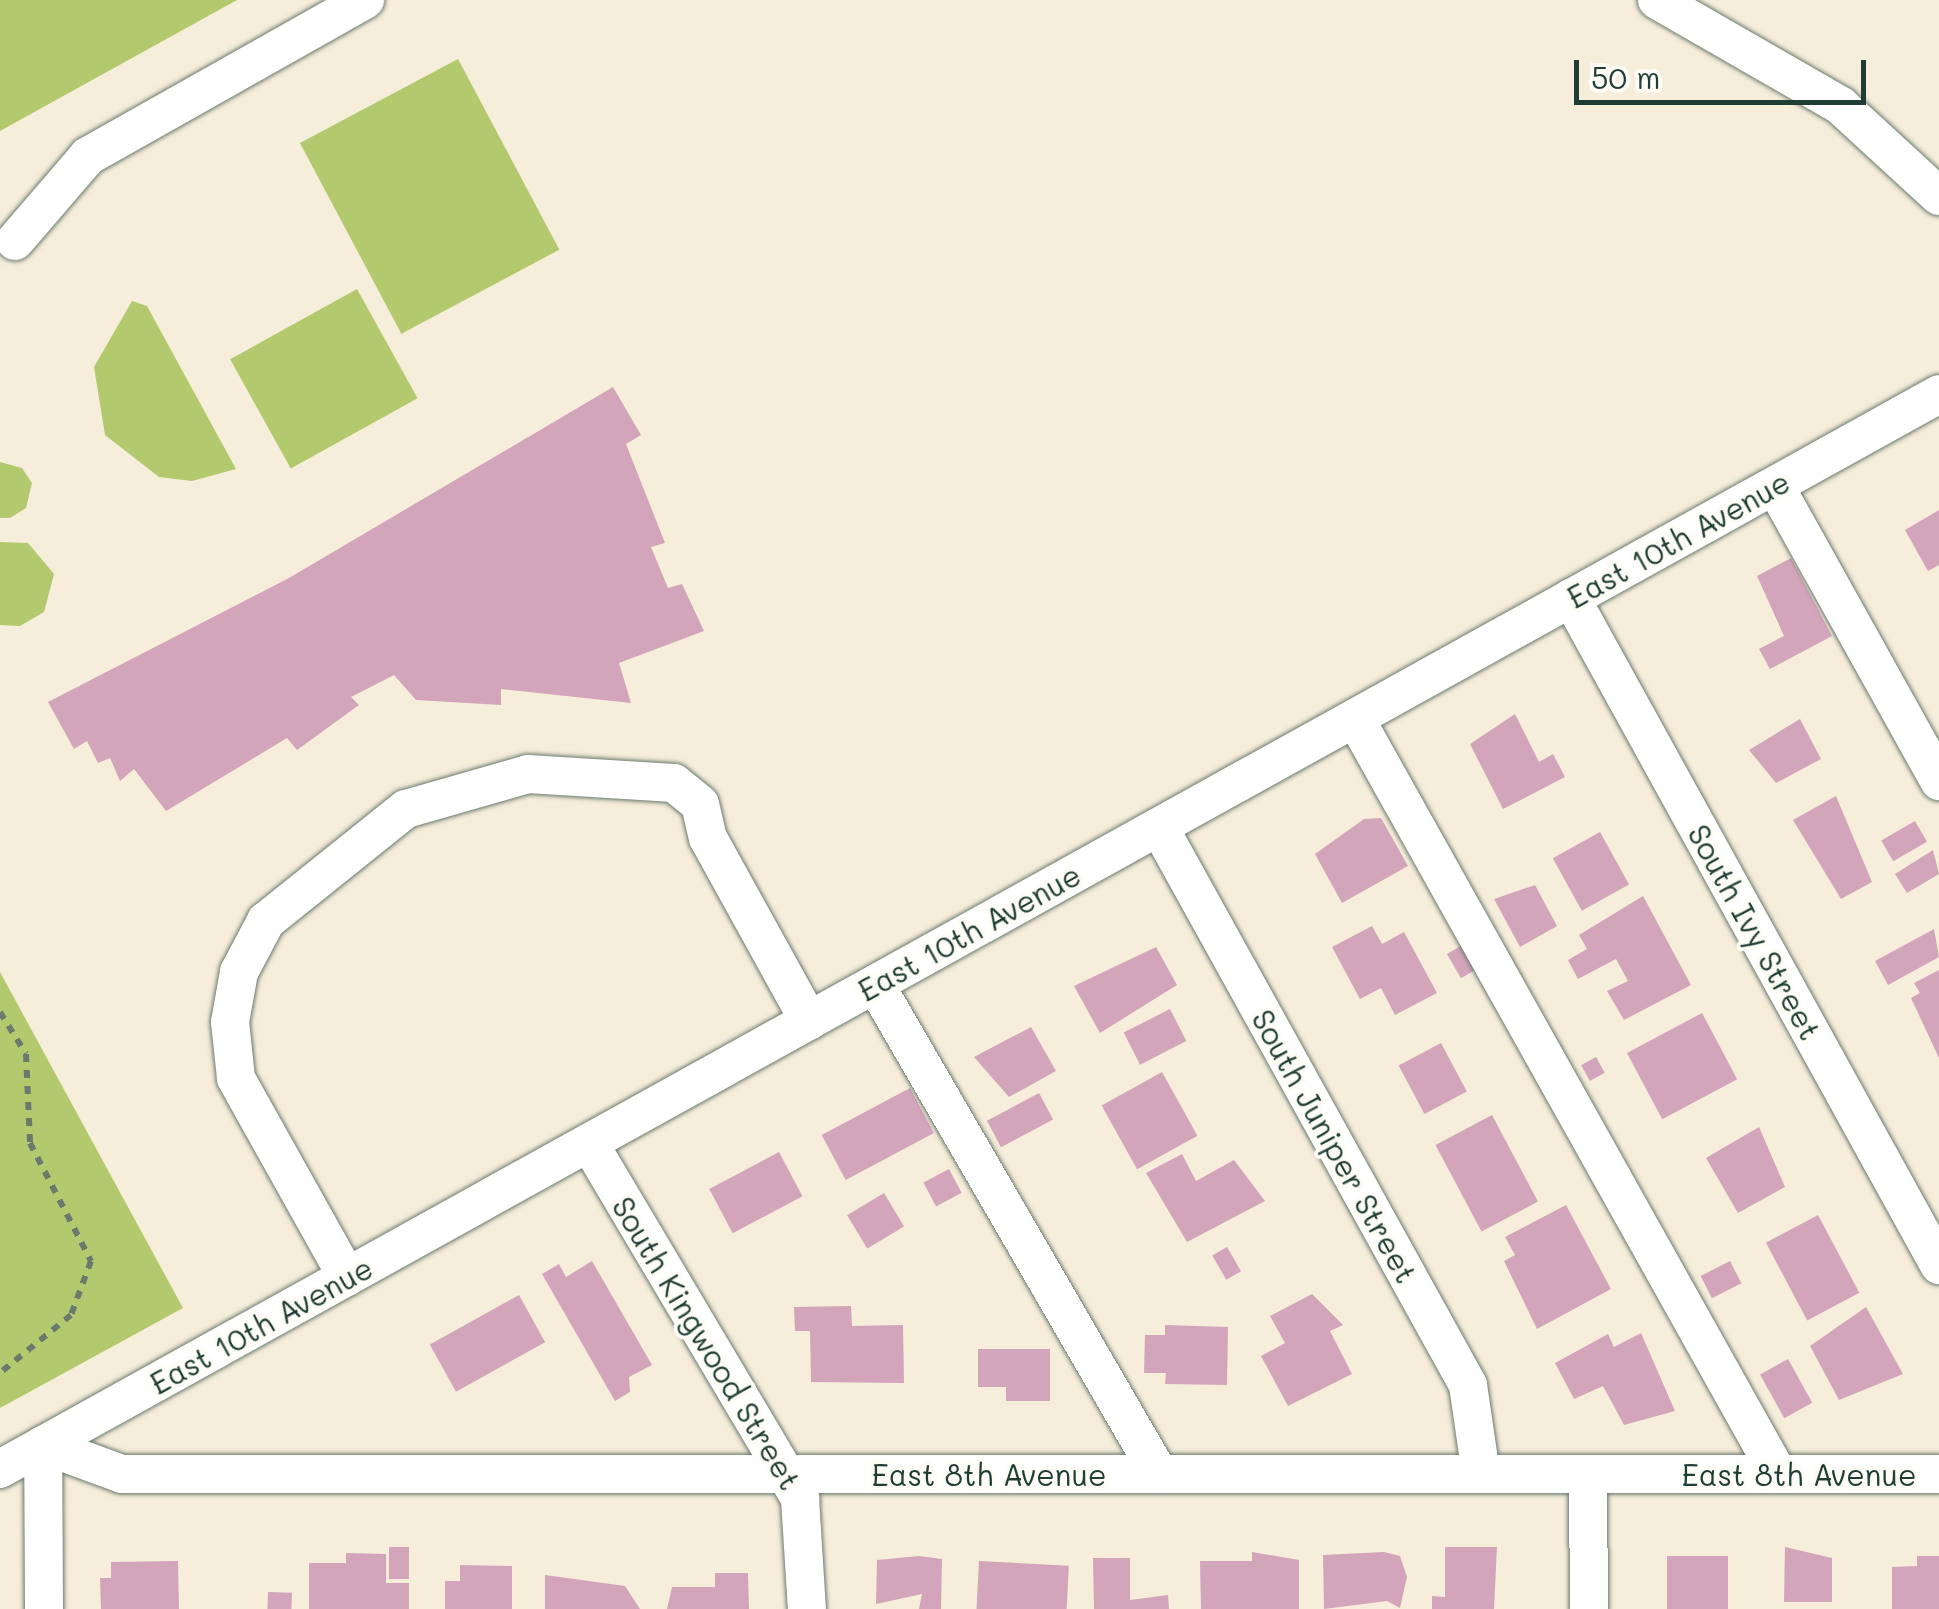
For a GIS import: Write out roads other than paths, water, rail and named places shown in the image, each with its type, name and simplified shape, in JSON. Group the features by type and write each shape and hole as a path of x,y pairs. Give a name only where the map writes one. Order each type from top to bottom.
{"street":[{"path":"15,241 88,156 365,0"},
{"path":"1658,0 1840,106 1939,196"},
{"name":"East 10th Avenue","path":"0,1469 1939,394"},
{"path":"1774,486 1939,781"},
{"name":"South Ivy Street","path":"1571,598 1939,1265"},
{"path":"1355,718 1778,1474"},
{"path":"347,1277 236,1078 233,998 258,933 318,872 406,809 528,774 658,778 700,804 708,838 809,1021"},
{"name":"South Juniper Street","path":"1159,827 1468,1385 1481,1474"},
{"path":"875,984 1159,1474"},
{"name":"South Kingwood Street","path":"588,1143 788,1473 806,1523 807,1609"},
{"path":"44,1445 44,1609"},
{"name":"East 8th Avenue","path":"44,1445 122,1474 1939,1474"},
{"path":"1588,1476 1588,1609"}]}
